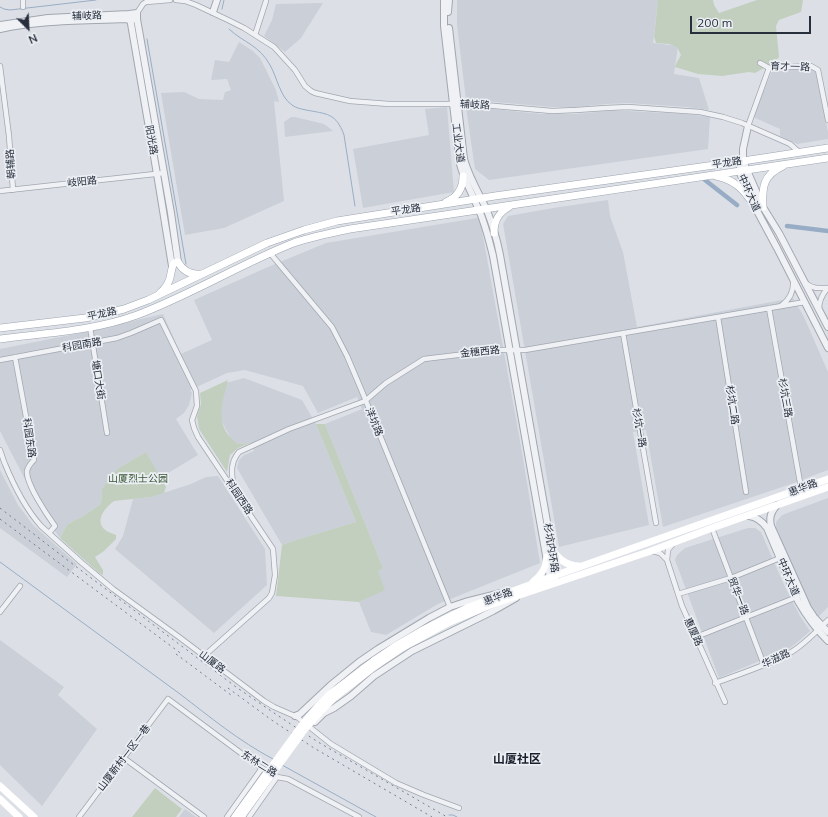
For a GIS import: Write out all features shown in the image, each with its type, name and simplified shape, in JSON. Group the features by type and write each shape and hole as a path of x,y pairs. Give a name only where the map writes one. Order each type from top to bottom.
{"main road":[{"name":"平龙路","path":"0,328 100,315 124,309 205,274 267,243 319,225 357,217 828,148"},
{"name":"平龙路","path":"0,339 110,323 138,314 178,298 270,253 293,244 330,233 828,158"},
{"path":"763,207 763,188 766,180 779,168 790,163"},
{"path":"440,205 457,195 462,187 463,176"},
{"path":"705,176 722,177 733,182 743,189 753,204"},
{"path":"494,233 495,221 498,216 507,208 514,205"},
{"path":"157,296 167,286 175,264 187,272 205,274"},
{"name":"惠华路","path":"241,817 306,729 322,710 397,645 421,631 469,607 521,591 554,579 583,566 828,479"},
{"name":"惠华路","path":"521,591 530,585 651,551 828,487"},
{"path":"551,547 562,562 576,566 583,566"},
{"path":"530,585 541,575 544,570 547,557"},
{"name":"惠华路","path":"235,817 302,725 318,706 335,690 376,662"},
{"path":"0,786 34,817"},
{"path":"0,799 19,817"}],"street":[{"path":"23,0 23,7"},
{"path":"0,29 22,25 125,19 137,16 143,4 146,2 170,0"},
{"name":"辅岐路","path":"176,0 190,2 213,12 255,35 277,50 295,70 305,86 315,93 350,101 389,104 483,104 552,111 628,107 687,111 733,120 790,144 799,152"},
{"path":"213,12 217,0"},
{"name":"工业大道","path":"444,0 444,26 455,104 466,164 478,199"},
{"name":"工业大道","path":"449,0 448,26 459,157 463,176 483,209"},
{"path":"255,35 266,2"},
{"name":"阳光路","path":"137,16 161,173"},
{"name":"阳光路","path":"130,17 161,173 171,213 175,264"},
{"name":"辅岐路","path":"0,25 48,18 130,17"},
{"name":"育才一路","path":"760,63 769,68 811,66 818,70 828,120"},
{"name":"朝辅路","path":"0,66 9,136 13,190"},
{"path":"743,161 743,149 748,126 769,68"},
{"name":"中环大道","path":"743,161 743,170 753,204 828,348"},
{"name":"中环大道","path":"743,170 779,233 828,327"},
{"name":"岐阳路","path":"0,191 161,173"},
{"name":"杉坑内环路","path":"483,209 494,233 500,255 518,350 551,547 554,579"},
{"name":"杉坑内环路","path":"483,209 494,256 547,557 554,579"},
{"name":"洋坑路","path":"270,253 332,327 365,400 450,607"},
{"path":"781,306 791,294 793,287 792,277"},
{"path":"805,283 810,287 828,288"},
{"path":"819,310 824,293 828,288"},
{"name":"金穗西路","path":"234,490 232,464 234,458 240,452 289,429 365,400 386,383 424,358 499,350 525,350 805,302"},
{"name":"杉坑三路","path":"769,308 801,488"},
{"name":"杉坑二路","path":"718,317 746,492"},
{"name":"科园南路","path":"0,360 117,338 161,320"},
{"name":"科园西路","path":"161,320 196,391 197,406 192,420 198,437 273,549 275,575 272,593 269,598 204,656"},
{"name":"塘口大街","path":"90,327 107,433"},
{"name":"杉坑一路","path":"623,333 656,523"},
{"name":"科园东路","path":"15,357 34,460 27,472 29,483 55,526 49,533"},
{"name":"山厦路","path":"0,450 5,464 26,506 35,519 82,563 113,589 264,701 295,716 331,744 396,783 459,808"},
{"name":"山厦路","path":"0,458 5,464"},
{"name":"中环大道","path":"777,506 772,510 770,515 771,526 804,600 828,641"},
{"name":"中环大道","path":"749,516 754,517 763,523 767,528 797,597 810,621 828,632"},
{"name":"贸华一路","path":"712,528 764,665"},
{"path":"667,560 668,550 675,542"},
{"path":"651,551 660,553 667,560"},
{"path":"678,594 731,578 780,558"},
{"name":"惠厦路","path":"667,560 684,613 725,702"},
{"path":"0,612 20,586"},
{"path":"295,716 300,714 332,684 372,653 429,618 450,607 464,602 521,591"},
{"path":"309,727 324,713 339,705 374,676 412,651 498,608 521,591"},
{"path":"696,637 797,597"},
{"name":"华滋路","path":"715,683 764,665 788,654 802,645 828,620"},
{"name":"山厦新村一区一巷","path":"79,817 168,699"},
{"name":"东林二路","path":"168,699 262,768 277,777 288,779 359,817"},
{"path":"124,758 204,817"},
{"path":"227,817 262,768"},
{"path":"249,817 277,777"}],"shaded area":[{"path":"457,0 658,0 653,43 678,46 674,74 699,78 709,110 628,103 576,107 552,107 466,100 457,25"},
{"path":"323,3 301,38 285,52 264,36 272,20 276,4"},
{"path":"239,42 253,51 260,58 276,90 279,102 274,101 284,201 224,228 185,235 161,93 184,92 199,99 223,100 225,92 231,90 227,79 211,80 215,60 229,62"},
{"path":"810,69 816,71 828,132 828,139 797,144 780,136 780,129 753,117 772,71"},
{"path":"447,107 454,192 363,208 353,149 429,135 425,109"},
{"path":"466,107 541,114 577,114 606,111 627,111 686,114 710,117 708,149 489,180 475,169"},
{"path":"291,117 324,124 333,131 285,137 284,122"},
{"path":"608,200 610,216 623,252 637,327 793,298 804,317 828,372 828,470 663,527 646,430 633,432 649,525 559,547 503,224 508,216"},
{"path":"477,218 480,220 522,452 540,563 438,604 386,635 371,632 359,602 384,590 377,570 383,568 325,424 362,409 357,397 318,413 303,386 245,370 227,373 190,390 192,393 189,405 184,413 176,419 198,455 160,478 146,452 117,469 102,489 101,504 67,525 60,538 44,516 0,431 0,349 163,314 181,354 212,340 194,300 326,243"},
{"path":"244,378 302,400 316,424 356,522 282,545 237,468 239,460 244,455 254,451 250,443 238,444 231,439 218,411 226,383"},
{"path":"0,470 18,505 33,525 77,564 67,577 0,528"},
{"path":"218,476 265,549 267,585 214,633 115,549 123,536 133,499 151,497 191,484 206,477"},
{"path":"828,498 828,607 818,617 811,608 776,528 776,522 782,515"},
{"path":"748,528 755,528 761,532 785,587 800,616 810,631 790,648 719,678 675,560 677,555 685,548"},
{"path":"0,640 64,687 58,695 97,729 42,806 0,765"},
{"path":"185,809 196,817 179,817"}],"green space":[{"path":"658,0 713,0 719,13 757,0 803,0 801,12 779,20 776,26 779,57 773,63 755,73 749,72 722,76 698,74 675,67 681,55 677,47 669,44 656,43 654,37"},
{"path":"228,380 222,406 222,422 230,437 238,444 250,443 238,448 230,455 227,472 199,429 197,416 201,404 200,393"},
{"path":"316,424 325,424 383,568 378,571 385,590 359,602 276,596 282,545 356,522"},
{"name":"山厦烈士公园","path":"146,452 166,487 164,493 151,497 114,501 105,510 101,517 102,525 105,530 116,535 116,539 104,551 95,557 103,570 103,575 60,538 67,525 101,504 102,489 117,469"},
{"path":"155,788 182,809 176,817 132,817"}],"waterway":[{"path":"0,7 10,10 96,0"},
{"path":"222,9 224,0"},
{"path":"229,29 266,58 284,97 288,101 299,108 320,112 330,116 338,122 344,135 355,206"},
{"path":"147,39 186,264"},
{"path":"705,180 737,205"},
{"path":"787,226 828,231"},
{"path":"0,562 225,728 273,759"},
{"path":"282,765 376,817"},
{"path":"449,815 457,817"}],"railway":[{"path":"0,508 236,687 318,742 447,817"},
{"path":"0,519 183,655"},
{"path":"176,654 231,695"},
{"path":"228,688 273,721 314,748 432,817"}],"district":[{"name":"山厦社区","path":"517,759"}]}
